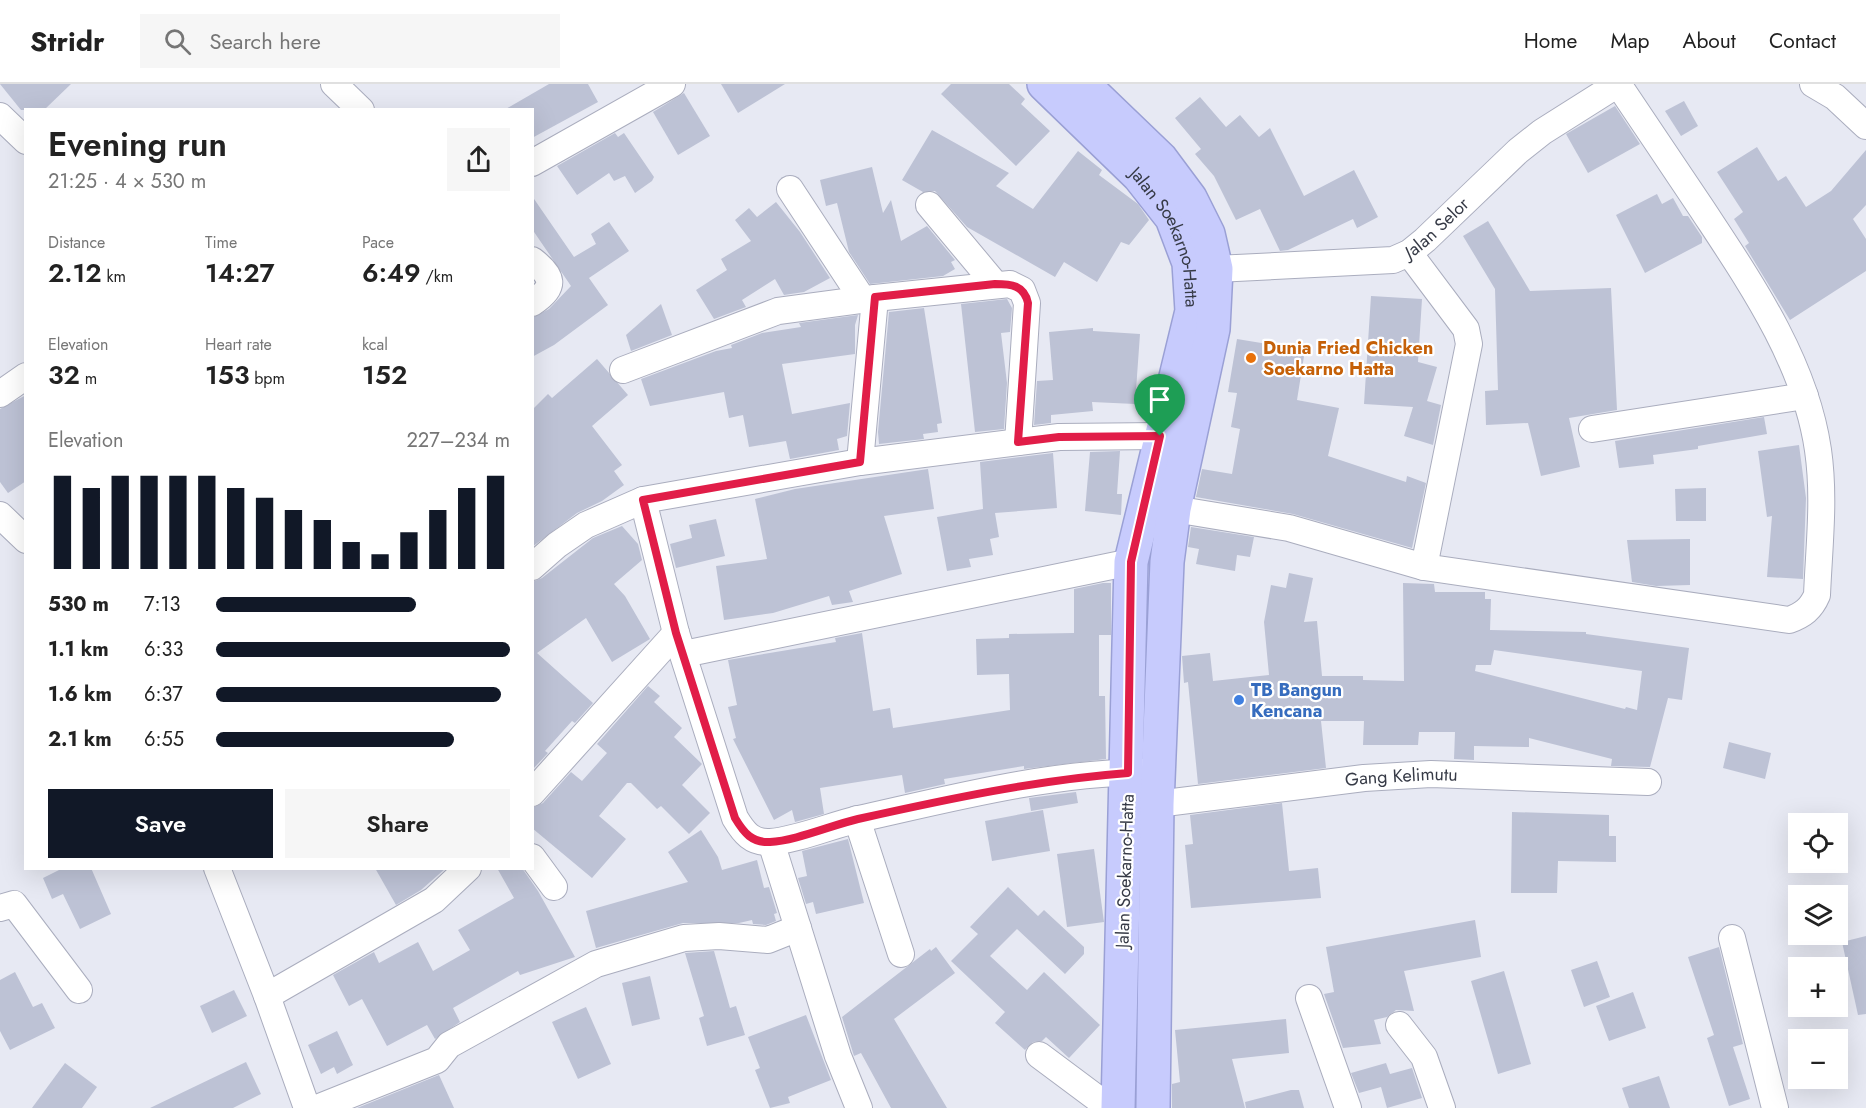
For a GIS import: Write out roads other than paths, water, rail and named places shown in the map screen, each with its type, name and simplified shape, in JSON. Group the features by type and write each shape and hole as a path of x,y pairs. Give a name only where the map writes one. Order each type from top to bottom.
{"main road":[{"name":"Jalan Soekarno-Hatta","path":"1044,84 1139,176 1172,218 1190,263 1192,310 1131,562 1148,783 1153,1108"},
{"name":"Jalan Soekarno-Hatta","path":"1083,84 1161,159 1190,198 1208,234 1216,269 1213,329 1174,509 1167,562 1118,1108"}],"street":[{"path":"334,84 360,108"},
{"path":"534,162 672,84"},
{"path":"1174,509 1289,528 1424,567 1789,620 1801,616 1812,606 1817,595 1822,486 1818,448 1804,396 1767,313 1733,255 1618,84"},
{"name":"Jalan Selor","path":"1216,269 1379,263 1409,253 1518,151 1542,132 1618,84"},
{"path":"1831,88 1866,126"},
{"path":"0,116 24,139"},
{"path":"790,189 869,299 860,462"},
{"path":"929,205 995,284"},
{"path":"1409,253 1466,329 1469,344 1424,567"},
{"path":"534,262 546,271 550,285 547,292 534,302"},
{"path":"623,370 778,311 995,284 1017,286 1026,296 1028,303 1018,442"},
{"path":"0,394 24,377"},
{"path":"1592,429 1804,396"},
{"path":"534,565 557,545 586,525 643,500 860,462 1018,442 1059,437 1160,436"},
{"path":"643,500 680,643 735,818 747,836 755,841 771,842 838,1056 859,1108"},
{"path":"0,515 24,538"},
{"path":"534,791 680,643 1131,562"},
{"name":"Gang Kelimutu","path":"771,842 857,819 1028,783 1148,783 1364,778 1431,774 1648,782"},
{"path":"857,819 901,954"},
{"path":"534,860 554,887"},
{"path":"218,870 307,1102 443,1053 596,964 684,939 719,936 768,940 798,928"},
{"path":"267,996 434,900 466,870"},
{"path":"0,908 14,904 79,990"},
{"path":"1732,938 1775,1108"},
{"path":"1309,998 1348,1108"},
{"path":"1399,1026 1424,1057 1443,1108"},
{"path":"1040,1055 1110,1108"}],"place":[{"name":"Dunia Fried Chicken Soekarno Hatta","path":"1251,358"},
{"name":"TB Bangun Kencana","path":"1239,700"}]}
